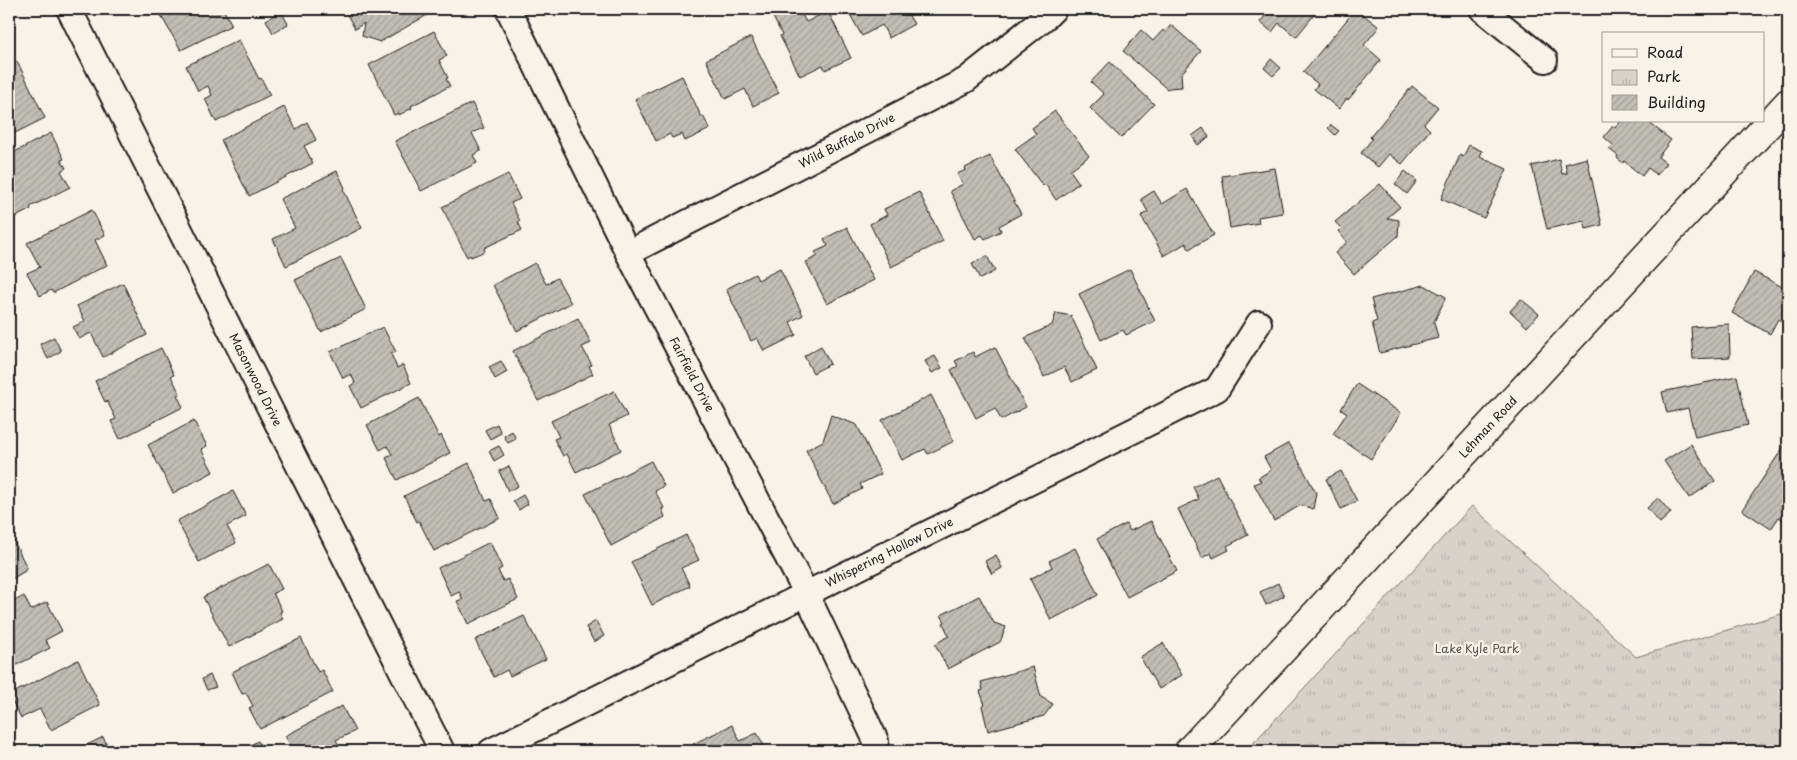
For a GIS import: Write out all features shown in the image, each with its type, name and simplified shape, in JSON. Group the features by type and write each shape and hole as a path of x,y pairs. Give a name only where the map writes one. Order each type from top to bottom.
{"street":[{"name":"Masonwood Drive","path":"69,9 442,751"},
{"name":"Fairfield Drive","path":"508,9 628,253 806,593 876,741"},
{"name":"Wild Buffalo Drive","path":"628,253 966,80 1054,9"},
{"path":"1482,9 1545,60"},
{"name":"Lehman Road","path":"1189,751 1788,103"},
{"name":"Whispering Hollow Drive","path":"491,751 1217,389 1259,323"}],"green space":[{"name":"Lake Kyle Park","path":"1472,506 1636,657 1788,612 1788,751 1246,751"}],"building":[{"path":"157,9 223,9 232,25 181,50"},
{"path":"344,9 426,9 429,14 380,42 362,36 364,23 355,29"},
{"path":"789,9 799,9 806,22 828,11 851,58 825,70 823,65 800,76 780,36 782,35 773,17"},
{"path":"847,9 905,9 914,24 889,38 882,25 862,36"},
{"path":"1257,9 1319,9 1296,37 1279,23 1272,32 1260,22 1265,16"},
{"path":"1356,9 1379,27 1364,45 1381,60 1339,109 1314,89 1318,84 1303,72"},
{"path":"281,11 288,24 273,33 266,20"},
{"path":"1171,25 1201,51 1181,74 1182,87 1167,89 1123,51 1141,30 1153,41 1163,30 1165,32"},
{"path":"434,31 447,56 439,60 450,86 411,106 412,108 399,115 399,113 394,115 369,65"},
{"path":"751,37 779,93 753,106 745,89 725,99 706,60"},
{"path":"239,40 259,79 261,78 270,95 216,122 205,99 212,95 208,86 198,91 186,66"},
{"path":"1271,59 1281,68 1273,76 1264,68"},
{"path":"17,61 45,118 9,136 9,65"},
{"path":"1110,62 1154,104 1121,138 1090,108 1104,94 1091,82"},
{"path":"682,76 701,116 703,116 710,129 685,141 682,134 672,138 670,134 656,141 635,99"},
{"path":"1412,86 1438,107 1424,124 1430,130 1402,164 1389,154 1378,167 1361,153 1372,139 1370,137"},
{"path":"472,103 484,128 472,133 481,151 473,155 477,163 421,191 395,141"},
{"path":"284,107 296,129 307,122 316,140 304,146 313,163 249,196 221,140"},
{"path":"1055,111 1089,156 1070,170 1079,183 1056,200 1015,149 1036,134 1032,128"},
{"path":"1620,122 1648,122 1671,140 1658,157 1666,163 1657,175 1648,168 1642,176 1624,161 1623,163 1617,158 1618,156 1609,149 1613,145 1604,137 1613,126 1615,128"},
{"path":"1331,125 1339,131 1335,135 1328,128"},
{"path":"1203,128 1209,137 1198,145 1192,136"},
{"path":"51,133 64,159 61,160 66,168 61,171 70,187 11,218 9,213 9,155"},
{"path":"1469,145 1482,151 1480,157 1507,169 1484,218 1441,199 1460,155 1463,157"},
{"path":"990,156 1021,214 999,226 1001,231 985,239 982,235 975,239 950,191 963,184 957,174"},
{"path":"1587,158 1602,225 1586,229 1584,221 1547,229 1532,166 1559,159 1562,174 1567,173 1565,164"},
{"path":"1275,168 1283,213 1258,217 1259,223 1230,228 1222,176"},
{"path":"337,171 345,188 343,189 362,228 286,266 273,239 295,228 280,199"},
{"path":"1405,171 1417,181 1407,194 1395,184"},
{"path":"508,174 520,199 511,203 520,221 518,222 522,230 484,248 485,251 467,257 442,207"},
{"path":"1380,184 1400,207 1387,218 1399,220 1398,236 1354,274 1335,253 1347,242 1338,231 1341,228 1335,222"},
{"path":"1187,189 1214,235 1189,249 1186,243 1164,256 1141,216 1148,212 1141,199 1154,191 1162,204"},
{"path":"919,192 943,241 891,267 870,224 887,215 884,209"},
{"path":"92,210 105,235 95,240 107,265 53,293 51,290 40,296 27,273 40,267 27,243"},
{"path":"847,227 874,280 827,304 806,262 818,256 815,252 828,246 824,239"},
{"path":"987,256 995,271 980,279 972,264"},
{"path":"341,258 366,309 321,332 295,280"},
{"path":"535,263 546,284 557,278 571,303 517,331 493,285"},
{"path":"780,269 803,315 790,322 796,335 764,351 757,338 751,341 726,289 755,274 758,280"},
{"path":"1130,269 1155,321 1126,335 1123,330 1101,340 1079,294"},
{"path":"1754,272 1788,290 1788,297 1783,307 1787,309 1781,321 1778,319 1770,334 1732,313"},
{"path":"123,283 147,335 103,357 91,333 79,339 73,327 85,321 77,306"},
{"path":"1424,285 1446,297 1434,322 1438,338 1380,353 1372,323 1377,321 1371,299"},
{"path":"1521,299 1539,314 1527,327 1510,311"},
{"path":"1056,313 1071,316 1097,370 1072,382 1064,367 1044,377 1025,338 1052,325"},
{"path":"578,318 591,343 582,347 592,365 589,366 593,374 538,401 513,351"},
{"path":"1729,324 1730,357 1693,359 1691,327"},
{"path":"383,327 396,352 391,354 397,368 403,365 411,383 361,408 350,386 355,383 351,374 343,378 330,352"},
{"path":"54,337 61,351 48,359 40,344"},
{"path":"821,346 830,364 813,373 804,356"},
{"path":"995,347 1026,407 1001,420 995,408 976,418 951,370 958,366 955,361 973,352 975,357"},
{"path":"161,348 174,375 171,376 180,394 177,395 183,407 120,439 111,421 116,419 95,381"},
{"path":"935,356 942,368 932,373 925,361"},
{"path":"501,361 507,372 495,379 489,367"},
{"path":"1737,376 1748,425 1695,437 1688,408 1667,413 1662,392"},
{"path":"1357,384 1401,413 1371,459 1333,434 1347,413 1341,409"},
{"path":"614,391 627,416 609,425 621,450 576,472 567,454 563,456 554,439 559,437 551,421"},
{"path":"931,395 954,441 928,454 925,449 902,460 882,420"},
{"path":"419,398 439,437 441,435 450,453 397,480 386,458 392,454 387,446 380,450 367,425"},
{"path":"831,415 857,425 881,474 860,484 862,489 833,504 806,450 823,441"},
{"path":"194,421 207,446 201,449 213,472 173,493 148,445"},
{"path":"497,424 501,433 490,439 485,430"},
{"path":"512,431 516,439 508,443 504,436"},
{"path":"1788,440 1788,523 1779,517 1771,529 1742,510"},
{"path":"1289,443 1316,493 1313,509 1301,505 1274,521 1254,484 1261,481 1258,478 1271,470 1264,457"},
{"path":"1691,444 1715,481 1689,498 1664,461"},
{"path":"499,446 504,455 494,461 489,451"},
{"path":"651,461 664,486 655,491 664,508 662,509 665,517 611,546 585,494"},
{"path":"469,463 486,501 491,499 500,518 434,551 404,496"},
{"path":"509,466 518,486 508,491 499,471"},
{"path":"1341,471 1357,501 1341,509 1326,479"},
{"path":"1217,475 1248,535 1227,546 1229,550 1213,558 1211,553 1202,558 1178,509 1199,499 1193,487"},
{"path":"233,491 246,516 227,526 236,543 199,562 177,521"},
{"path":"523,495 528,504 519,510 513,501"},
{"path":"1658,498 1671,513 1660,523 1647,508"},
{"path":"1151,521 1177,571 1127,597 1097,539 1126,524 1130,531"},
{"path":"9,531 27,568 10,580"},
{"path":"686,535 699,560 681,568 690,586 652,605 631,562"},
{"path":"490,542 502,568 498,570 503,581 508,579 518,599 468,624 457,601 463,599 459,592 451,596 438,568"},
{"path":"1075,548 1098,595 1051,620 1030,579 1052,567 1049,561"},
{"path":"996,555 1002,568 992,574 985,561"},
{"path":"269,564 282,589 273,593 282,611 280,612 283,619 229,647 203,597"},
{"path":"1278,583 1284,596 1266,605 1260,592"},
{"path":"24,596 31,610 47,602 62,631 45,640 50,648 9,669 9,604"},
{"path":"979,596 994,623 1006,627 1000,642 948,669 935,644 949,636 941,615"},
{"path":"524,616 546,659 510,676 507,670 494,677 475,640"},
{"path":"596,621 604,636 594,642 586,627"},
{"path":"301,638 318,672 322,670 333,692 260,729 249,708 253,706 246,693 242,694 232,672"},
{"path":"1163,643 1182,675 1159,689 1140,657"},
{"path":"78,660 100,705 51,730 40,709 21,718 9,695"},
{"path":"1033,667 1041,697 1053,704 1044,716 988,731 982,706 985,705 980,691 983,690 981,682"},
{"path":"210,675 216,687 207,690 202,679"},
{"path":"342,706 355,731 336,740 342,751 294,751 285,736"},
{"path":"732,725 740,741 757,733 767,751 697,751 693,744"},
{"path":"103,737 110,751 75,751"},
{"path":"258,741 263,751 239,751"}]}
